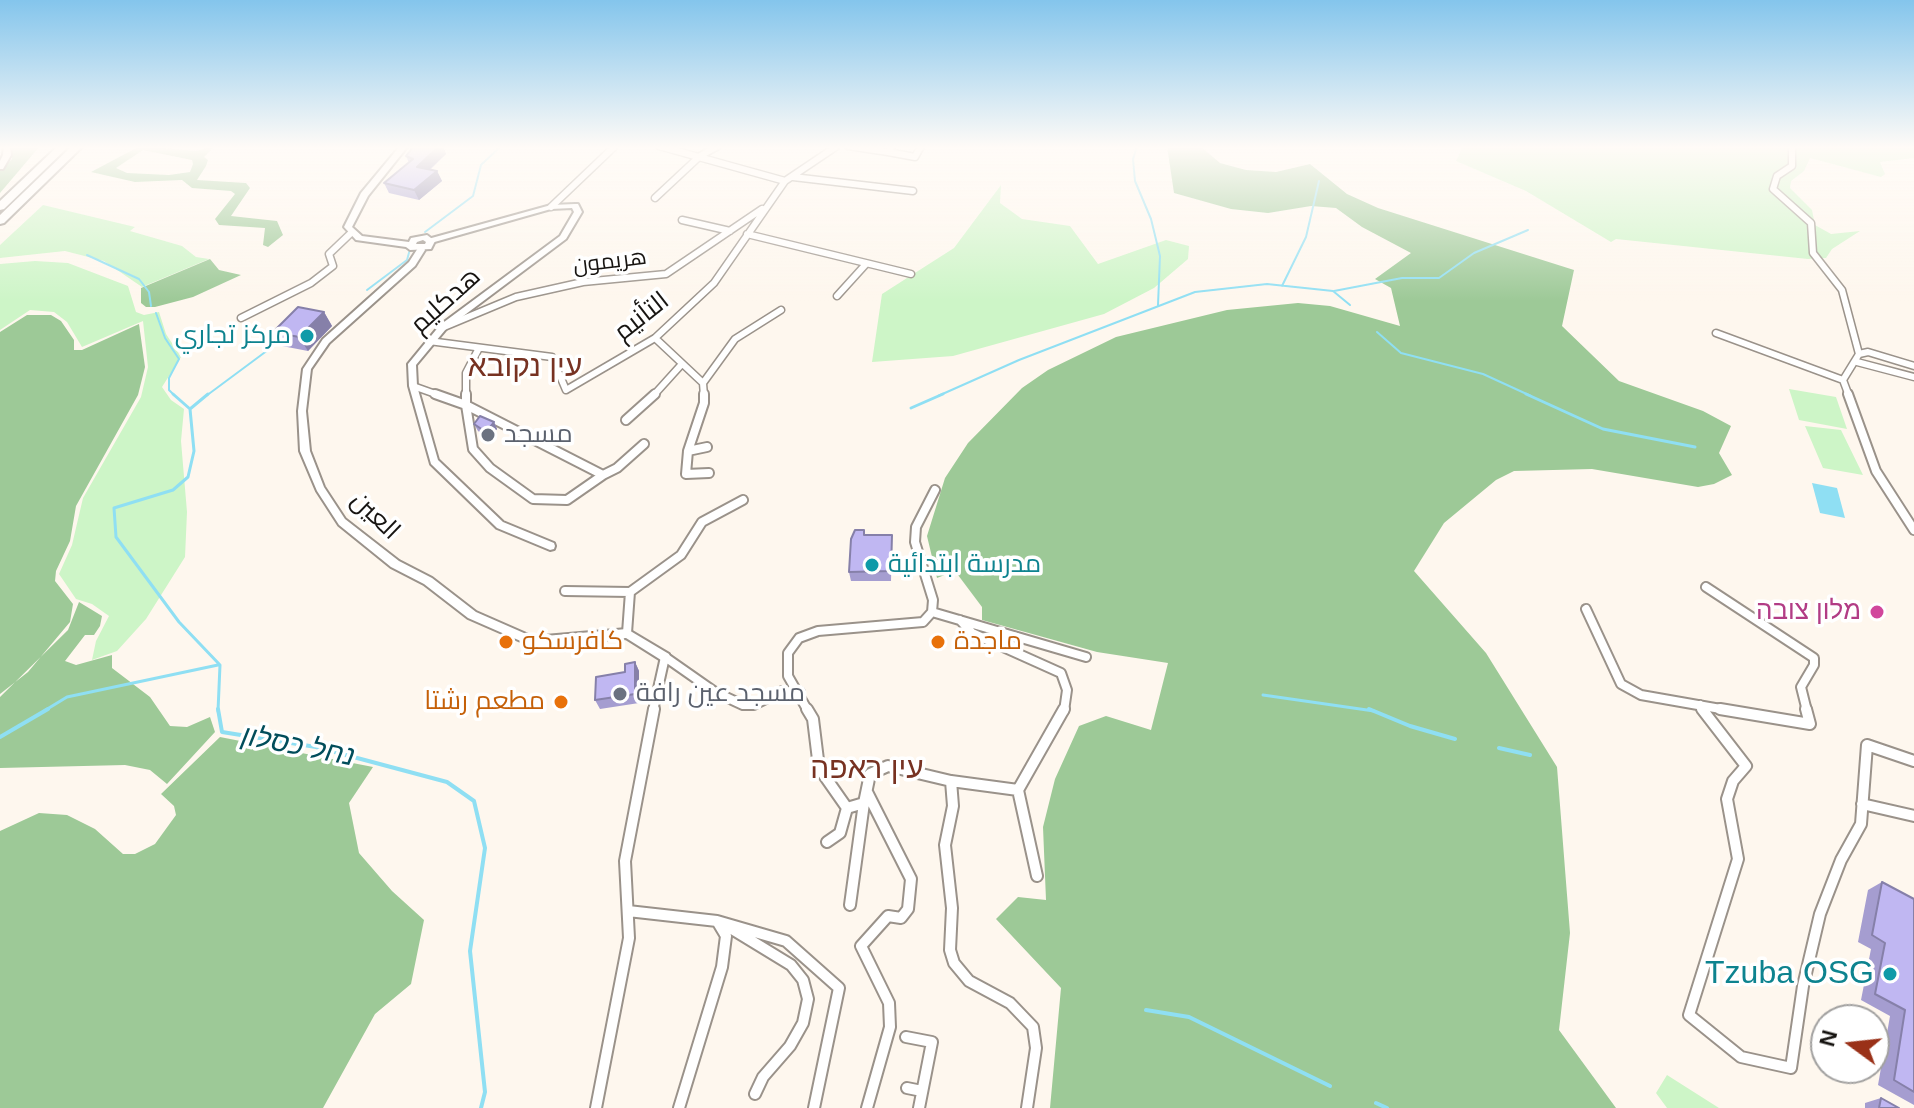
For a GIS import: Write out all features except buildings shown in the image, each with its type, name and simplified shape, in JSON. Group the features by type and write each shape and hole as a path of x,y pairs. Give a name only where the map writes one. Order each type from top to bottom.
{"highway":[{"path":"16,207 25,198"},
{"path":"0,221 27,198"}],"main road":[{"path":"364,198 351,214 348,227 351,233 367,240 410,245 420,238 431,241"},
{"path":"410,245 412,249 421,250 431,241"}],"street":[{"path":"551,207 561,198"},
{"name":"التأنيم","path":"429,341 552,357 566,390 655,338 714,283 774,198"},
{"path":"1783,198 1811,223 1813,253 1842,290 1858,358"},
{"name":"هدكليم","path":"413,386 412,364 429,341 443,327 563,237 578,212 575,206 551,207 431,241"},
{"name":"هريمون","path":"443,327 516,297 583,282 666,274 768,206"},
{"path":"682,220 730,231"},
{"path":"241,318 311,283 333,266 329,254 351,233"},
{"path":"747,234 911,274"},
{"name":"العين","path":"421,250 412,264 326,341 307,369 302,411 305,451 320,488 342,522 395,564 428,581 472,615 532,642 627,633"},
{"path":"837,296 866,264"},
{"path":"709,473 686,474 691,438 704,403 703,383 735,339 781,310"},
{"path":"1716,333 1843,380"},
{"path":"655,338 703,383"},
{"path":"479,348 466,373 466,405 473,449 490,468 533,499 567,500 617,468 644,444"},
{"path":"1843,380 1858,358 1868,352 1914,366"},
{"path":"1858,358 1914,377"},
{"path":"626,420 651,400 681,365"},
{"path":"1843,380 1876,471 1914,530"},
{"path":"413,386 466,405 603,475"},
{"path":"413,386 434,462 500,525 550,546"},
{"path":"688,451 707,447"},
{"path":"847,808 819,768 813,719 786,668 788,653 799,638 843,628 923,622 932,612 933,600 915,542 916,527 935,490"},
{"path":"565,591 630,592 658,575 681,555 702,522 743,500"},
{"path":"1586,609 1621,684 1641,695 1810,724 1801,687 1814,665 1814,658 1790,639 1706,587"},
{"path":"630,592 627,633 727,700 754,705 782,691 800,692"},
{"path":"932,612 1086,657"},
{"path":"960,620 972,633 1061,673 1067,690 1063,716 1018,790 1037,876"},
{"path":"596,1108 629,938 625,861 640,770 665,657"},
{"path":"1700,705 1709,722 1746,766 1733,781 1727,799 1738,859 1689,1015 1741,1057 1791,1068 1803,986 1820,914 1841,860 1861,824 1867,745 1914,761"},
{"path":"850,905 870,774 888,766 951,781 1018,790"},
{"path":"951,781 953,806 945,845 952,908 950,950 954,963 969,981 1010,1003 1033,1027 1036,1048 1027,1108"},
{"path":"827,842 840,833 847,808 866,798"},
{"path":"866,798 911,879 908,909 901,918 888,916 861,946 889,1003 890,1027 867,1108"},
{"path":"1862,804 1914,816"},
{"path":"628,911 717,921 786,941 839,988 814,1108"},
{"path":"717,921 763,945 791,965 803,980 808,999 803,1023 790,1046 763,1077 755,1094"},
{"path":"679,1108 722,967 726,936 717,921"},
{"path":"906,1037 932,1042 919,1108"},
{"path":"907,1088 922,1091"}],"green space":[{"path":"232,198 243,198 231,216 277,221 283,235 268,247 263,245 265,228 219,225 215,219"},
{"path":"992,198 1000,198 1000,203 1022,219 1070,226 1098,264 1166,240 1189,246 1188,259 1154,288 1104,314 953,356 872,362 882,294 954,248"},
{"path":"1191,198 1355,198 1378,208 1574,270 1562,326 1619,381 1703,411 1731,426 1719,453 1732,475 1714,484 1698,487 1592,469 1514,471 1496,480 1444,523 1414,571 1486,653 1557,767 1570,933 1559,1030 1616,1108 1050,1108 1061,988 996,919 1018,897 1046,900 1043,827 1055,779 1079,726 1106,716 1151,730 1168,663 1097,652 982,620 982,607 955,571 937,578 927,536 945,478 968,443 1022,388 1048,370 1116,337 1227,310 1298,303 1330,306 1400,326 1391,288 1375,279 1411,253 1362,227 1336,208 1311,206 1268,213 1231,209"},
{"path":"1537,198 1800,198 1812,210 1815,225 1831,234 1860,231 1832,249 1826,258 1808,259 1616,239 1611,242"},
{"path":"43,205 135,227 130,231 182,246 196,257 209,259 142,287 104,261 65,251 0,258 0,245"},
{"path":"210,259 219,270 241,275 193,297 155,307 146,307 141,303 141,288"},
{"path":"35,261 68,263 128,286 136,312 144,315 159,312 166,334 181,357 162,387 171,400 184,409 181,441 187,512 185,557 146,619 117,651 92,660 96,641 109,616 92,604 76,599 59,574 72,545 83,498 141,397 148,367 143,321 82,347 67,322 54,312 30,310 0,330 0,264"},
{"path":"27,315 51,315 61,321 74,340 74,350 82,350 139,324 145,367 138,395 76,506 70,541 56,571 55,581 73,604 70,622 28,672 0,694 0,332"},
{"path":"1789,389 1836,397 1847,429 1799,420"},
{"path":"1805,426 1841,430 1863,475 1823,468"},
{"path":"79,602 102,616 100,626 94,635 85,635 65,661 76,665 112,655 112,668 150,697 170,726 187,727 210,717 215,732 167,784 150,770 125,765 0,768 0,697 68,630"},
{"path":"220,737 373,767 349,803 359,853 392,891 424,920 411,984 375,1014 323,1108 0,1108 0,831 39,813 67,815 95,829 123,854 135,854 155,844 176,815 174,806 161,794"},
{"path":"1667,1075 1719,1108 1667,1108 1656,1093"}],"water":[{"path":"1812,483 1837,488 1845,518 1820,513"}],"waterway":[{"name":"נחל כסלון","path":"425,232 471,198"},
{"path":"1142,198 1160,256 1158,305"},
{"path":"1282,286 1306,237 1315,198"},
{"path":"1334,291 1402,278 1439,278 1474,253 1528,230"},
{"path":"367,290 407,260 410,249"},
{"path":"87,255 139,279 149,292 151,306"},
{"path":"938,396 1019,360 1195,292 1267,284 1282,286"},
{"path":"1282,286 1333,291 1350,305"},
{"path":"156,313 165,338 179,359 169,378 169,390 173,394"},
{"path":"1377,332 1401,353 1483,374 1531,396"},
{"name":"נחל כסלון","path":"206,396 272,347"},
{"path":"173,394 190,409"},
{"name":"נחל כסלון","path":"190,409 208,394"},
{"path":"911,408 943,394"},
{"path":"1526,394 1603,429 1695,447"},
{"name":"נחל כסלון","path":"190,409 194,451 188,477 173,490 114,508 116,537 179,622 220,665 218,709"},
{"path":"44,711 67,697 218,665"},
{"path":"1263,695 1374,711"},
{"path":"0,737 48,709"},
{"name":"נחל כסלון","path":"218,709 222,732 316,747 447,782 474,801 485,848 470,951 485,1092 481,1108"},
{"path":"1369,709 1374,711"},
{"path":"1374,711 1455,739"},
{"path":"1499,748 1530,755"},
{"path":"1146,1010 1189,1017 1330,1086"},
{"path":"1376,1103 1387,1108"}],"place":[{"name":"مركز تجاري","path":"307,336"},
{"name":"مسجد","path":"488,435"},
{"name":"مدرسة ابتدائية","path":"872,565"},
{"name":"מלון צובה","path":"1877,612"},
{"name":"كافرسكو","path":"506,642"},
{"name":"ماجدة","path":"938,642"},
{"name":"مسجد عين رافة","path":"620,694"},
{"name":"مطعم رشتا","path":"561,702"},
{"name":"Tzuba OSG","path":"1890,974"}],"district":[{"name":"עין נקובא","path":"525,368"},
{"name":"עין ראפה","path":"867,770"}]}
